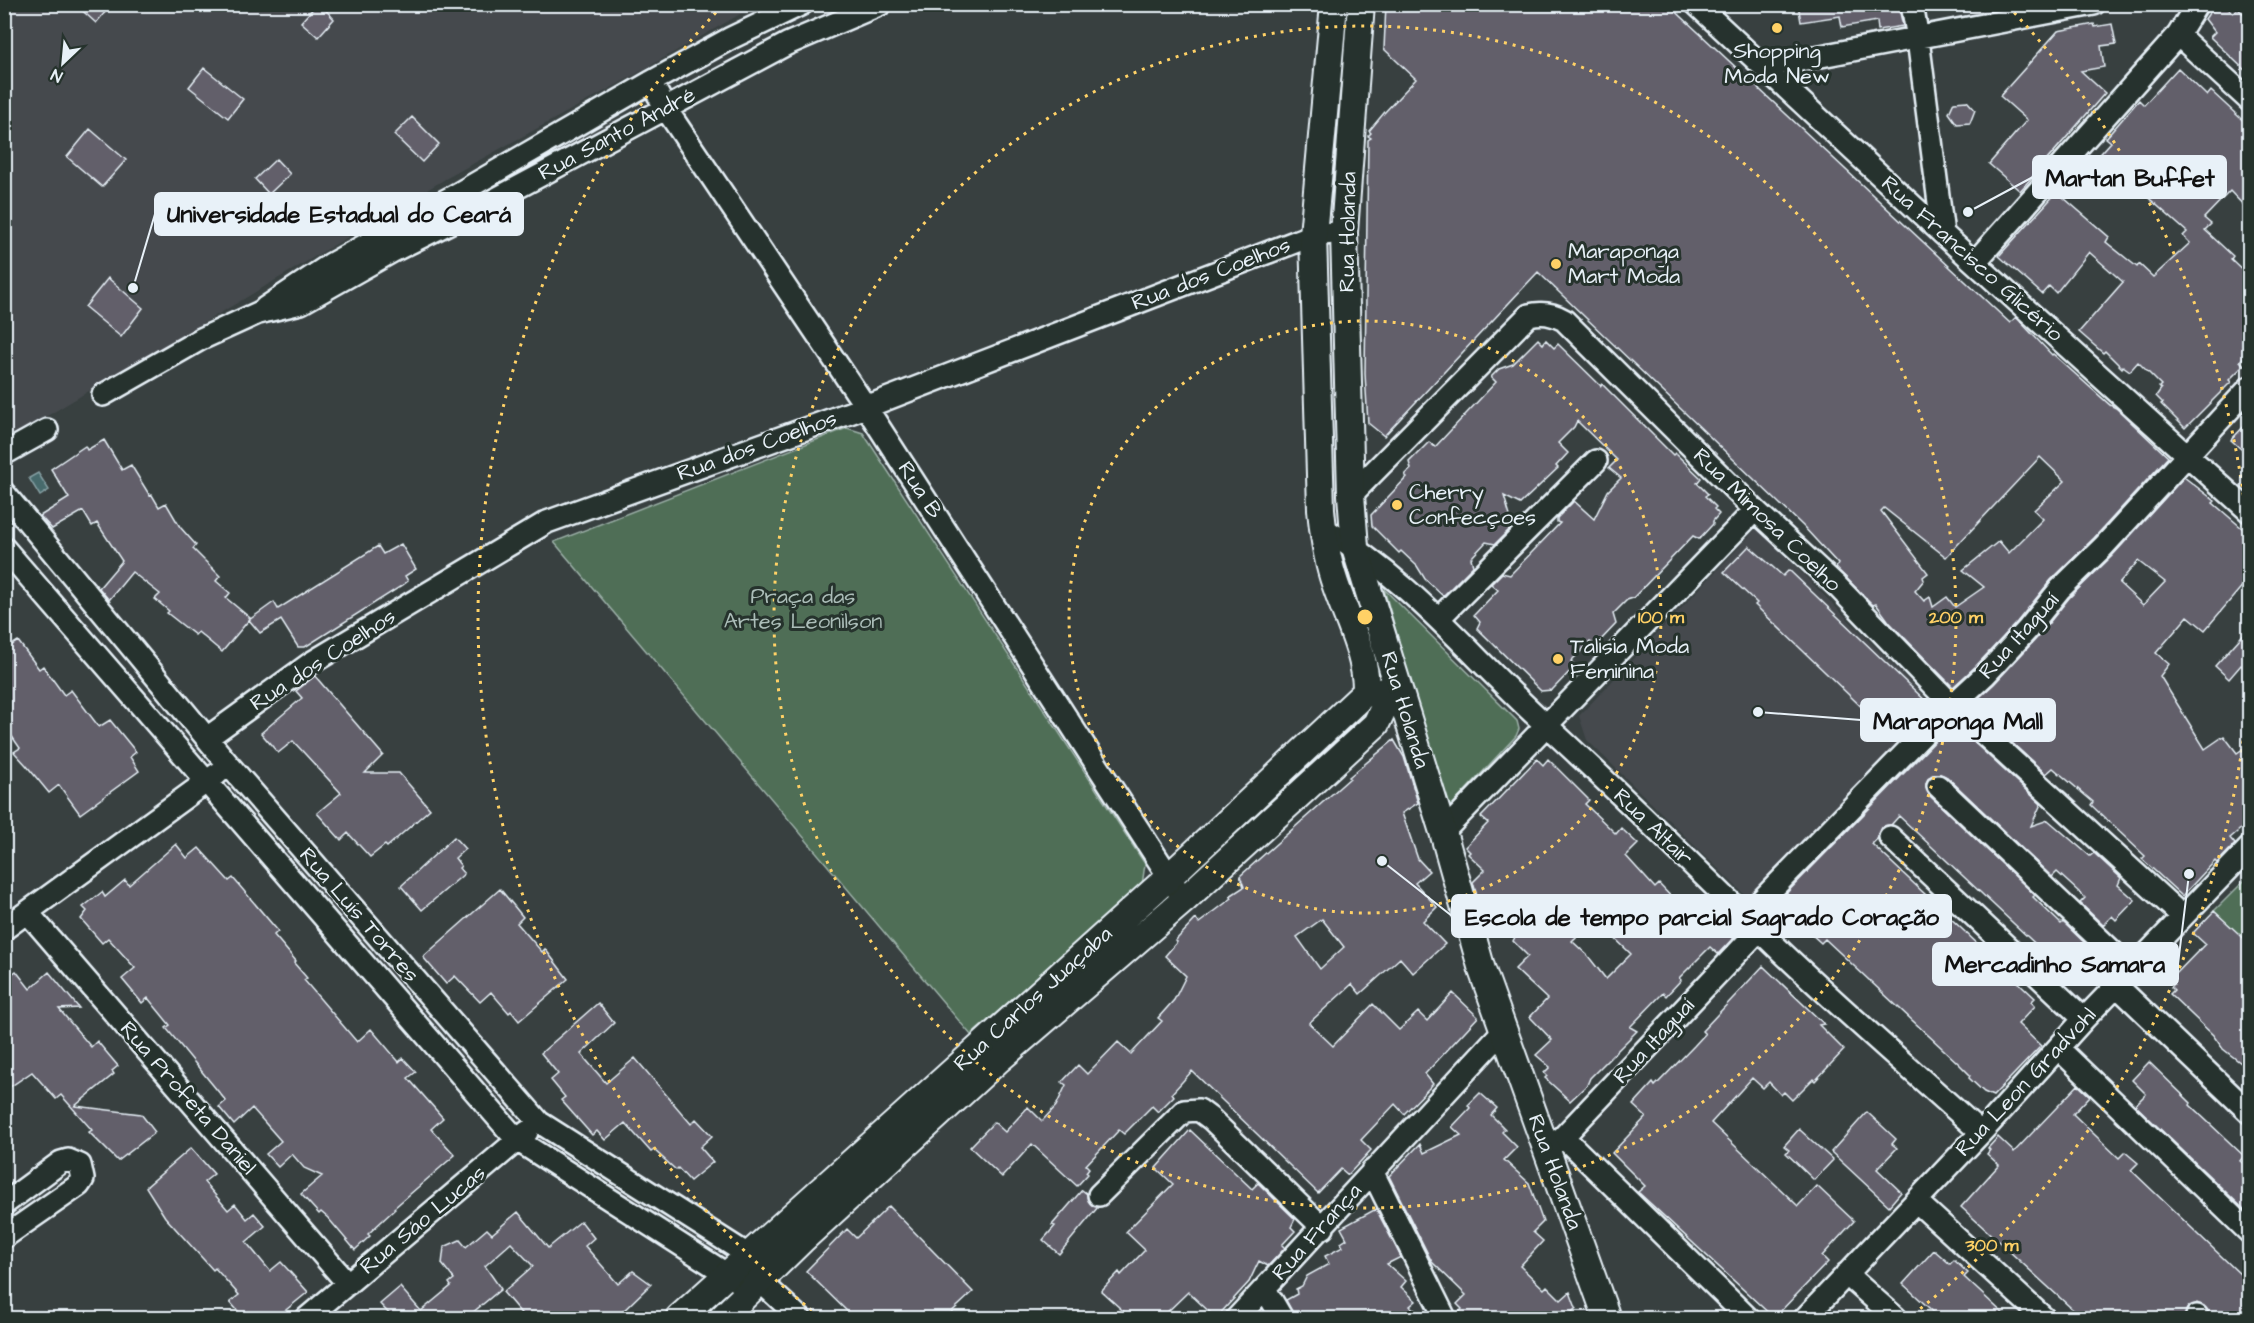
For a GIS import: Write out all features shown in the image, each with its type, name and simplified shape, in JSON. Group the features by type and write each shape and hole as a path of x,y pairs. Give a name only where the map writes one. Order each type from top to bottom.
{"street":[{"name":"Rua Santo André","path":"103,395 201,339 258,313 330,264 459,193 651,82 731,38 802,4"},
{"name":"Rua Santo André","path":"258,313 301,303 393,251 479,208 787,44 881,4"},
{"name":"Rua Holanda","path":"1334,4 1312,235 1323,528 1332,575 1365,669 1388,692"},
{"name":"Rua Holanda","path":"1361,4 1344,232 1351,495 1355,547 1388,692 1443,832 1479,961 1503,1031 1555,1143 1607,1318"},
{"name":"Rua Francisco Glicério","path":"1696,4 1943,234 2250,512"},
{"path":"1912,4 1943,234"},
{"path":"1763,67 2094,4"},
{"path":"1975,262 2178,34 2197,4"},
{"path":"2178,34 2250,101"},
{"name":"Rua B","path":"651,82 666,109 866,407 1184,900"},
{"name":"Rua dos Coelhos","path":"207,738 311,663 548,522 866,407 1312,235 1344,232"},
{"name":"Rua Mimosa Coelho","path":"1351,495 1529,315 1546,313 1564,320 1755,510 1837,586 1953,706 2182,916"},
{"name":"Rua Itaguaí","path":"1555,1143 1944,712 1953,706 2027,630 2049,601 2103,548 2250,387"},
{"path":"4,454 47,430"},
{"path":"1439,618 1596,461"},
{"name":"Rua Luís Torres","path":"4,494 228,764 539,1122 748,1255"},
{"path":"1443,832 1755,510"},
{"name":"Rua Altair","path":"1323,528 1355,547 1394,577 1439,618 1546,725 1752,923 1980,1132"},
{"name":"Rua Luís Torres","path":"4,548 517,1140 739,1282 761,1282"},
{"name":"Rua Carlos Juaçaba","path":"679,1318 1170,876 1388,692"},
{"name":"Rua Carlos Juaçaba","path":"723,1318 802,1239 997,1061 1184,900 1376,724 1388,692"},
{"path":"4,929 208,782 228,764"},
{"path":"1938,786 2132,970"},
{"path":"1890,837 2084,1019"},
{"name":"Rua Leon Gradvohl","path":"1805,1318 2116,985 2250,847"},
{"name":"Rua Profeta Daniel","path":"28,913 348,1284"},
{"path":"2116,985 2250,1113"},
{"name":"Rua França","path":"1237,1318 1323,1228 1372,1171 1503,1031"},
{"path":"2058,1048 2250,1233"},
{"path":"1099,1195 1184,1111 1199,1110 1323,1228"},
{"name":"Rua Sáo Lucas","path":"307,1318 539,1122"},
{"path":"1555,1143 1748,1318"},
{"path":"4,1204 61,1162 68,1160 80,1165 83,1179 79,1185 4,1237"},
{"name":"Rua França","path":"1372,1171 1445,1318"},
{"path":"1916,1201 2044,1318"},
{"path":"748,1255 761,1282 800,1318"},
{"path":"1846,1274 1896,1318"},
{"path":"1265,1289 1282,1318"}],"shaded area":[{"path":"5,5 756,5 447,178 5,441"},
{"path":"1757,528 1936,708 1748,898 1587,740 1579,716"}],"green space":[{"name":"Praça das Artes Leonilson","path":"847,428 863,433 1145,864 1142,885 971,1035 554,542"},
{"path":"1384,589 1517,721 1519,729 1516,736 1452,805 1445,804"},
{"path":"2249,876 2249,944 2214,911"}],"water":[{"path":"38,473 49,490 40,496 29,478"}],"building":[{"path":"75,4 112,4 96,23"},
{"path":"317,4 320,4 334,19 318,37 301,22"},
{"name":"Maraponga Mart Moda","path":"1386,4 1668,4 2010,323 2016,317 2052,355 2116,408 2168,457 2094,538 2051,580 2017,622 1976,666 1953,687 1890,623 1876,604 1873,605 1836,568 1838,564 1803,526 1538,272 1384,436 1368,423 1365,374 1368,140 1371,138 1368,136 1371,133 1369,131 1384,113 1416,79 1384,49","holes":["2040,457 2065,481 2034,510 2043,519 2009,553 1999,541 1963,570 1984,587 1955,607 1947,597 1933,607 1930,597 1924,601 1915,591 1928,573 1881,511 1884,508 1946,557"]},
{"path":"1798,4 1898,4 1903,26 1878,30 1877,21 1842,27 1840,16 1801,22"},
{"path":"2221,5 2233,13 2238,9 2250,19 2250,75 2210,37 2215,32 2205,19 2209,13"},
{"path":"2094,24 2095,27 2112,24 2116,44 2101,46 2104,67 2081,71 2105,93 2020,191 1989,164 2027,120 2000,96 2058,31"},
{"path":"204,68 243,99 228,118 189,87"},
{"path":"2178,68 2207,96 2211,91 2250,127 2250,212 2230,191 2204,218 2211,224 2205,230 2233,256 2231,259 2250,277 2250,350 2240,361 2244,365 2229,380 2231,382 2185,428 2161,404 2163,403 2156,396 2161,385 2138,362 2130,371 2123,366 2122,368 2105,351 2103,353 2079,332 2123,282 2089,252 2056,293 2049,286 2042,294 1999,256 2057,192 2109,237 2106,242 2137,267 2139,264 2153,277 2190,243 2183,236 2187,232 2126,178 2124,181 2115,173 2112,175 2095,160 2111,142 2106,138 2139,100 2144,105"},
{"path":"1967,101 1975,110 1970,123 1957,124 1949,113 1954,102"},
{"path":"412,117 439,144 422,162 394,135"},
{"path":"90,129 126,160 102,187 67,157"},
{"path":"276,159 290,174 269,194 255,179"},
{"path":"108,278 143,308 121,337 85,307"},
{"path":"1538,339 1543,344 1546,340 1554,348 1558,344 1673,455 1675,453 1701,478 1697,483 1708,494 1705,496 1716,507 1714,509 1719,514 1699,539 1693,536 1633,598 1627,600 1613,614 1616,624 1596,645 1590,642 1571,661 1575,666 1552,690 1541,691 1477,628 1480,622 1474,615 1498,590 1491,584 1502,573 1510,575 1560,523 1557,522 1557,518 1574,501 1594,519 1608,491 1621,478 1609,468 1617,460 1577,421 1558,443 1568,453 1556,466 1558,468 1520,504 1504,496 1513,526 1495,544 1486,542 1471,558 1473,566 1443,596 1425,579 1417,566 1401,551 1399,553 1372,526 1371,515 1407,477 1405,475 1411,469 1409,462 1429,442 1435,447 1496,382 1491,377 1499,369 1513,364"},
{"path":"2250,420 2250,457 2231,440"},
{"path":"104,440 122,470 131,465 159,507 166,503 180,527 196,545 193,549 220,576 216,581 230,593 226,598 250,618 222,652 198,632 195,635 167,613 169,611 155,599 160,594 132,572 109,600 99,588 122,561 97,523 92,526 83,511 52,529 40,516 69,498 51,469 85,446 87,450"},
{"path":"2184,477 2215,501 2213,503 2250,535 2250,577 2205,630 2188,616 2156,653 2169,664 2160,676 2205,749 2224,736 2237,753 2250,744 2250,821 2230,838 2235,844 2217,863 2215,861 2182,896 2142,859 2145,856 2091,805 2093,802 2053,768 2046,774 1971,705 2036,639 2069,598 2112,556","holes":["2138,561 2165,582 2143,605 2119,583"]},
{"path":"401,544 416,569 405,576 408,581 403,585 305,647 298,647 281,620 260,633 249,620 274,602 278,609 378,546 383,554"},
{"path":"1749,546 1783,576 1789,570 1932,707 1898,742 1755,605 1757,603 1724,572"},
{"path":"2250,627 2250,673 2241,665 2229,679 2215,666"},
{"path":"18,641 39,669 43,666 64,695 71,690 99,727 110,720 136,752 130,757 139,771 80,814 59,785 49,793 14,752 20,748 4,725 4,650"},
{"path":"315,676 383,755 365,773 399,773 430,809 387,847 385,845 370,857 348,833 341,840 317,813 341,793 293,741 278,753 261,733 302,698 296,691"},
{"path":"1953,723 2041,804 2031,826 2048,820 2090,856 2094,853 2121,878 2118,885 2135,900 2116,920 2112,916 2103,925 2080,903 2085,898 2080,893 2057,872 2052,877 1947,777 1940,774 1929,777 1926,784 1929,795 2035,895 2033,897 2061,924 2063,922 2090,948 2070,969 2066,965 2062,969 1899,816 1891,825 1880,829 1878,838 1872,844 2035,998 2031,1002 2035,1006 2018,1024 2041,1046 1993,1096 1984,1092 1969,1078 1970,1075 1958,1063 1825,939 1821,943 1798,922 1788,933 1768,912"},
{"path":"1394,740 1404,757 1418,803 1402,813 1418,859 1429,871 1415,883 1437,907 1423,921 1445,944 1413,973 1400,958 1360,994 1352,984 1309,1023 1333,1046 1373,1004 1399,1030 1418,1012 1427,1021 1453,993 1478,1017 1425,1074 1433,1084 1404,1114 1395,1104 1361,1140 1371,1150 1348,1175 1341,1169 1318,1193 1192,1071 1172,1093 1174,1096 1158,1112 1152,1106 1124,1134 1119,1130 1086,1165 1089,1168 1086,1172 1088,1174 1077,1186 1032,1144 1002,1177 970,1147 994,1122 1005,1132 1028,1107 1042,1121 1056,1106 1066,1085 1062,1082 1078,1065 1087,1074 1118,1042 1131,1054 1162,1021 1158,1018 1174,1000 1186,976 1165,956 1177,942 1175,941 1196,919 1199,923 1244,887 1240,876 1349,777","holes":["1322,919 1344,947 1320,969 1297,937"]},
{"path":"1537,759 1543,765 1548,759 1589,800 1585,804 1616,834 1621,828 1638,844 1626,856 1655,888 1659,884 1679,905 1688,897 1714,922 1719,917 1737,934 1718,954 1710,947 1679,978 1681,980 1666,996 1663,993 1630,1027 1637,1031 1570,1101 1545,1078 1547,1076 1544,1073 1550,1067 1536,1055 1552,1040 1530,1017 1547,999 1515,969 1528,956 1513,941 1518,931 1481,896 1478,900 1473,882 1485,870 1468,854 1470,852 1465,847 1488,823 1481,817","holes":["1595,919 1631,954 1606,979 1588,956 1572,941"]},
{"path":"454,837 465,849 455,858 464,874 422,910 401,886"},
{"path":"176,844 187,858 199,848 229,881 233,878 278,931 274,935 296,961 294,963 307,978 304,980 357,1042 371,1029 399,1062 403,1058 416,1072 408,1078 443,1118 431,1129 455,1155 394,1208 355,1250 328,1218 321,1212 319,1214 301,1194 322,1176 304,1168 292,1154 278,1167 266,1154 281,1141 252,1108 234,1125 219,1107 226,1101 166,1028 170,1025 148,998 142,1003 122,979 135,968 108,938 102,943 81,919 87,911 83,907 102,892 105,897 125,880 129,885"},
{"path":"500,889 523,917 517,923 542,952 545,949 568,979 519,1021 491,992 480,1002 455,976 446,984 423,957"},
{"path":"2214,911 2250,944 2250,1070 2223,1049 2213,1035 2170,994 2174,990 2171,987 2174,984 2170,980 2205,944 2193,933"},
{"path":"1763,966 1824,1024 1819,1025 1844,1050 1815,1081 1813,1079 1792,1100 1784,1092 1781,1095 1769,1082 1763,1088 1752,1078 1711,1123 1798,1206 1817,1186 1854,1221 1822,1256 1828,1262 1774,1318 1638,1192 1645,1186 1612,1153 1646,1117 1633,1105 1653,1083 1655,1086 1694,1046 1705,1034 1702,1031"},
{"path":"16,971 30,989 49,972 79,1008 59,1009 91,1047 97,1041 118,1066 112,1071 114,1074 75,1106 141,1114 155,1132 118,1161 89,1132 92,1130 61,1095 56,1099 32,1072 4,1091 4,980"},
{"path":"598,1003 614,1023 581,1054 606,1083 635,1058 691,1124 696,1119 712,1136 700,1147 713,1162 690,1181 678,1168 676,1170 654,1150 651,1152 625,1123 605,1140 597,1131 592,1135 561,1100 565,1097 551,1080 558,1074 541,1053"},
{"path":"2149,1062 2244,1156 2240,1161 2250,1169 2250,1215 2135,1105 2146,1094 2132,1080"},
{"path":"2078,1085 2090,1096 2073,1114 2119,1158 2125,1152 2138,1163 2131,1170 2241,1275 2250,1267 2250,1318 2211,1318 2204,1306 2197,1303 2187,1309 2185,1318 2082,1318 1961,1207 1999,1165 1987,1154 1990,1150 1988,1148 1998,1137 2014,1152"},
{"path":"1480,1093 1497,1108 1491,1115 1505,1129 1502,1132 1517,1147 1504,1160 1529,1183 1543,1222 1533,1232 1543,1241 1520,1266 1544,1289 1547,1286 1561,1300 1570,1292 1576,1308 1566,1318 1458,1318 1457,1315 1462,1309 1457,1304 1466,1295 1432,1262 1389,1176 1420,1144 1424,1153 1461,1135 1452,1127 1470,1108 1468,1105"},
{"path":"1867,1112 1896,1139 1892,1144 1897,1148 1877,1169 1901,1192 1889,1206 1831,1152"},
{"path":"1799,1129 1833,1160 1814,1180 1786,1153 1789,1150 1784,1146"},
{"path":"1190,1130 1252,1189 1258,1183 1295,1219 1291,1227 1295,1231 1282,1245 1285,1248 1268,1266 1259,1261 1249,1282 1216,1318 1188,1292 1161,1318 1131,1318 1101,1291 1119,1272 1121,1275 1145,1250 1126,1232 1173,1184 1156,1168"},
{"path":"191,1148 214,1174 204,1182 228,1210 235,1204 247,1219 254,1213 265,1226 246,1242 270,1271 281,1262 308,1292 276,1318 244,1318 230,1302 239,1295 165,1217 146,1187"},
{"path":"1082,1190 1087,1194 1090,1203 1098,1207 1059,1254 1043,1240 1055,1226 1052,1225"},
{"path":"889,1206 973,1292 945,1318 854,1318 806,1271 847,1229 856,1238"},
{"path":"1376,1209 1401,1257 1387,1264 1406,1281 1401,1287 1416,1301 1410,1306 1424,1318 1295,1318 1286,1300 1297,1294 1296,1289 1302,1286 1307,1276 1329,1264 1325,1256 1343,1247 1341,1243 1347,1239 1341,1228"},
{"path":"518,1212 548,1248 581,1221 594,1238 585,1246 618,1284 633,1271 651,1284 616,1318 525,1318 503,1292 533,1266 511,1243 485,1266 501,1289 466,1318 393,1318 380,1304 400,1287 421,1311 451,1286 449,1283 454,1279 442,1264 444,1247 460,1240 466,1247 487,1229 492,1234"},
{"path":"1934,1250 1950,1264 1954,1260 1968,1273 1964,1277 2008,1318 1940,1318 1903,1284"}],"place":[{"name":"Shopping Moda New","path":"1777,28"},
{"name":"Martan Buffet","path":"1968,212"},
{"name":"Maraponga Mart Moda","path":"1556,264"},
{"name":"Universidade Estadual do Ceará","path":"133,288"},
{"name":"Cherry Confecçoes","path":"1397,505"},
{"name":"Talisia Moda Feminina","path":"1558,659"},
{"name":"Maraponga Mall","path":"1758,712"},
{"name":"Escola de tempo parcial Sagrado Coração","path":"1382,861"},
{"name":"Mercadinho Samara","path":"2189,874"}]}
